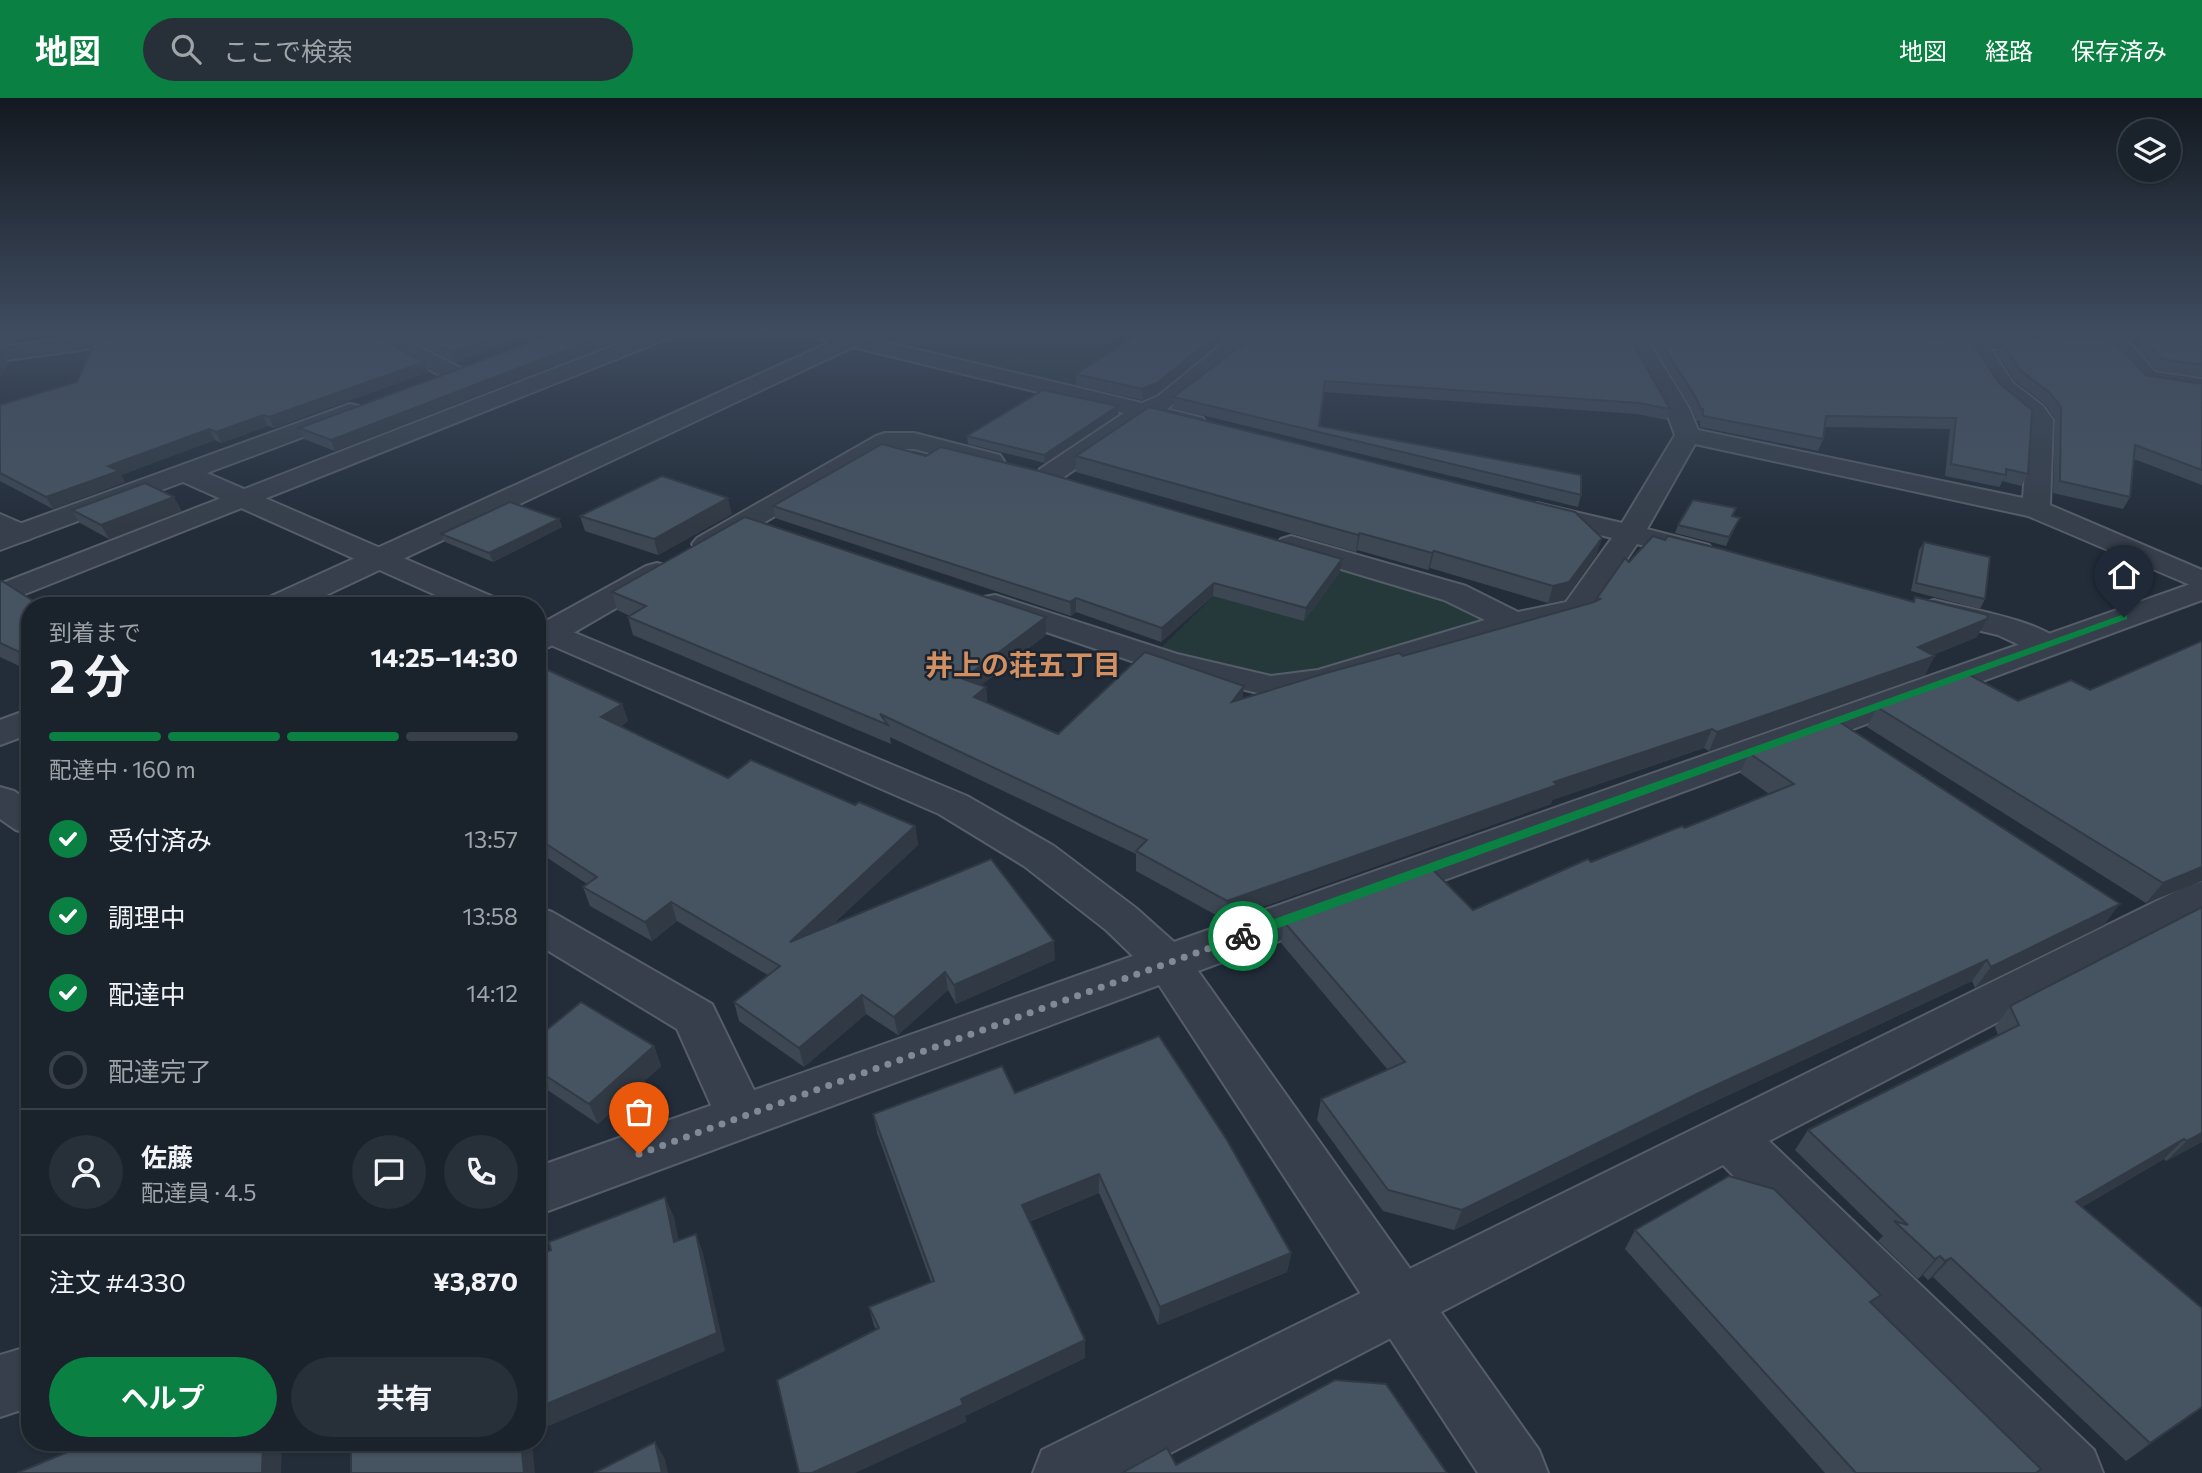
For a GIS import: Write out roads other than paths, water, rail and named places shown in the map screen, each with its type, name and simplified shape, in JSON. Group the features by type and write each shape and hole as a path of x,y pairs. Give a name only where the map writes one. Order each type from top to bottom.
{"street":[{"path":"0,595 502,397"},
{"path":"295,597 724,397"},
{"path":"1090,397 1225,431"},
{"path":"1049,475 1144,411 1171,397"},
{"path":"1670,397 1688,435"},
{"path":"2016,397 2041,420 2036,509"},
{"path":"7,532 184,473 376,402"},
{"path":"1688,435 2036,509 2202,581"},
{"path":"970,596 1167,662 1271,686 1321,680 1514,622 1577,610 1630,534 1688,435"},
{"path":"546,630 683,557 885,441 914,441 1088,487"},
{"path":"184,473 467,597"},
{"path":"1508,503 1724,558"},
{"path":"747,521 787,534"},
{"path":"1272,540 1455,593 1514,622"},
{"path":"546,1188 2202,589"},
{"path":"1914,605 2009,628 2046,645"},
{"path":"546,635 953,805 1039,856 1121,919 1168,963 1516,1473"},
{"path":"1830,723 1865,746"},
{"path":"0,734 21,724"},
{"path":"0,800 21,815"},
{"path":"1065,1473 1730,1137 2126,915 2202,897"},
{"path":"546,928 695,1017 741,1117"},
{"path":"1730,1137 2071,1473"},
{"path":"0,1386 21,1379"}],"district":[{"name":"井上の荘五丁目","path":"1023,664"}]}
